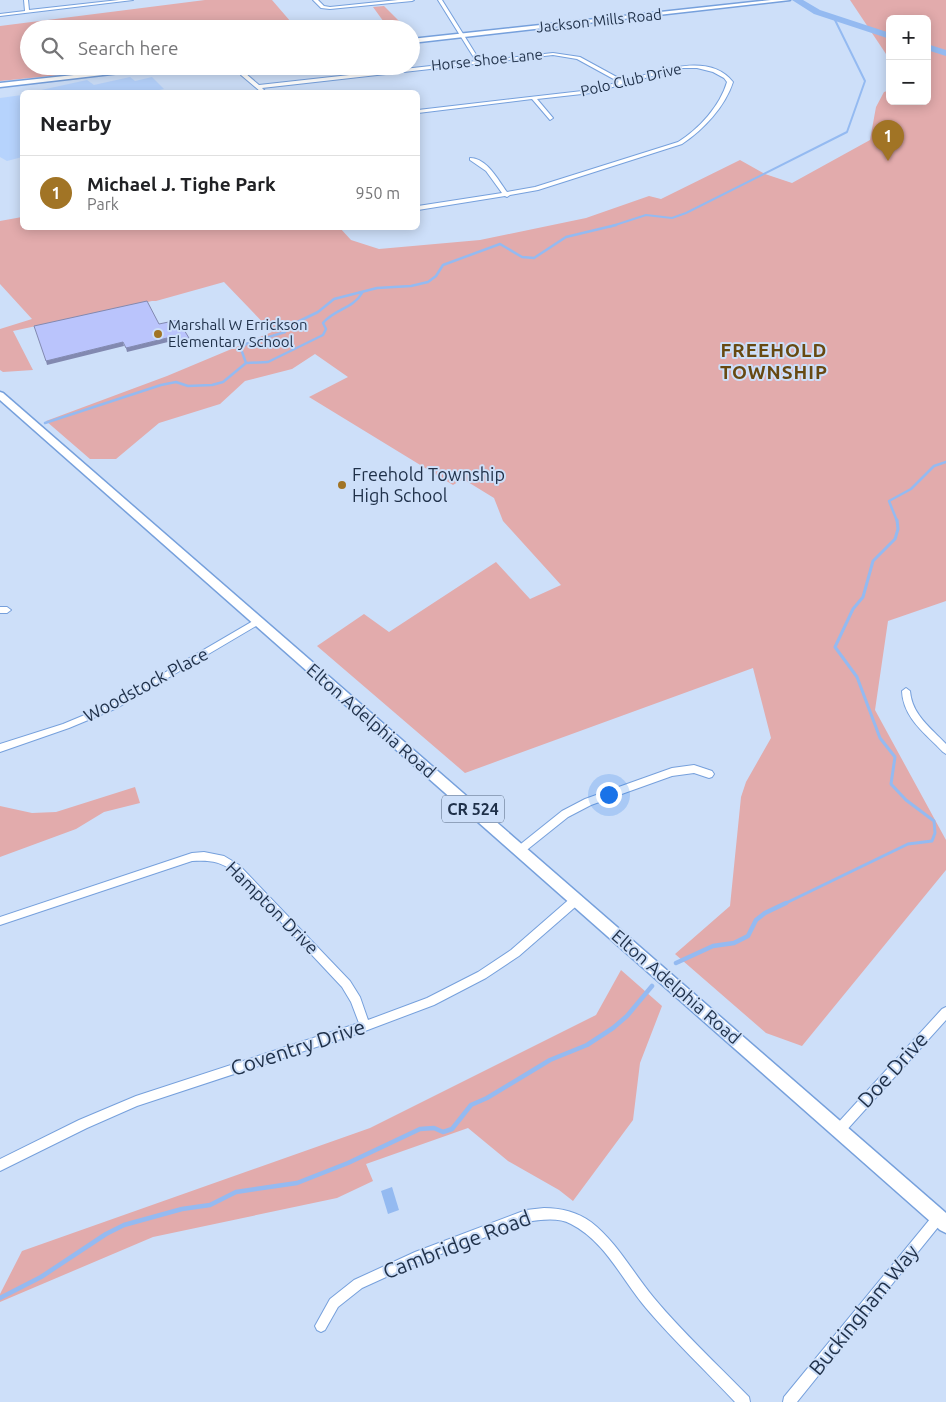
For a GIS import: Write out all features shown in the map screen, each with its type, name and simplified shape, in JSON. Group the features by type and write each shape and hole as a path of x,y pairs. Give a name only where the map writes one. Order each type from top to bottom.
{"main road":[{"path":"726,0 733,6"},
{"name":"Jackson Mills Road","path":"420,40 787,0"},
{"path":"0,85 93,75"},
{"name":"Elton Adelphia Road","path":"0,395 412,758 577,899 942,1220"}],"street":[{"path":"26,0 27,12"},
{"path":"0,15 131,0"},
{"path":"315,0 325,8 412,0"},
{"path":"440,0 478,61"},
{"name":"Horse Shoe Lane","path":"420,68 549,54 566,54 582,59 622,82"},
{"name":"Polo Club Drive","path":"420,111 591,91 672,69 693,67 719,72 728,80 730,85 722,99 697,131 680,144 536,189 420,208"},
{"path":"244,75 261,90"},
{"name":"Horse Shoe Lane","path":"257,87 359,75"},
{"path":"534,98 550,118"},
{"path":"472,159 488,168 507,195"},
{"name":"Woodstock Place","path":"0,748 66,726 114,706 258,621"},
{"path":"906,692 907,703 912,712 946,750"},
{"path":"520,850 565,814 588,802 672,772 694,769 709,774"},
{"name":"Hampton Drive","path":"0,921 192,857 213,856 225,860 236,868 346,984 356,1000 365,1026"},
{"name":"Coventry Drive","path":"0,1165 83,1124 136,1101 365,1026 430,1002 482,975 516,952 577,899"},
{"name":"Doe Drive","path":"840,1129 946,1012"},
{"name":"Cambridge Road","path":"321,1326 334,1303 358,1284 415,1258 526,1216 541,1213 560,1214 573,1219 597,1235 650,1303 744,1402"},
{"name":"Buckingham Way","path":"788,1402 942,1220"}],"shaded area":[{"path":"205,0 272,0 289,20 47,20"},
{"path":"850,0 946,0 946,601 888,621 875,710 946,840 946,870 802,1046 766,1033 675,954 730,906 741,797 746,782 771,738 753,668 465,773 317,646 364,614 389,632 496,562 530,599 561,585 503,521 494,498 463,479 453,485 309,397 348,377 315,354 292,369 245,381 220,404 159,423 116,459 90,459 46,421 167,376 272,332 224,282 156,301 13,331 33,370 3,372 0,370 0,329 32,319 0,284 0,221 20,217 20,230 342,230 351,240 379,249 480,240 586,218 649,196 661,199 740,160 765,174 792,183 870,140 876,107 886,91 886,105 931,105 931,15 886,15 886,54"},
{"path":"384,6 398,20 382,20 373,7"},
{"path":"20,23 20,75 60,75 0,81 0,26"},
{"path":"130,77 135,81 152,77 164,89 41,90 87,80 94,85"},
{"path":"20,95 20,158 7,161 0,157 0,98"},
{"path":"135,787 140,803 104,812 76,829 0,857 0,806 32,813 56,812"},
{"path":"621,970 662,1006 640,1063 633,1120 573,1201 559,1190 508,1161 468,1128 366,1164 373,1181 337,1198 153,1237 0,1302 0,1294 22,1251 370,1128 596,1015"},
{"path":"392,1187 399,1210 388,1214 381,1191"}],"building":[{"name":"Marshall W Errickson Elementary School","path":"147,301 159,324 178,320 189,338 170,343 167,338 126,348 123,342 46,361 34,326"}],"waterway":[{"path":"797,0 817,12 886,35"},
{"path":"613,226 646,215 672,218 686,213 847,132 865,81 834,18"},
{"path":"931,48 946,53"},
{"path":"246,363 241,349 246,344 285,332 287,327 318,312 334,299 377,288 411,286 428,282 436,276 443,265 500,244 522,257 534,258 566,237 613,226"},
{"path":"246,363 268,362 323,335 326,329 323,323 327,318 349,306 362,293"},
{"path":"45,423 161,385 176,382 188,386 212,385 223,382 246,363"},
{"path":"897,521 889,501 911,489 934,466 946,462"},
{"path":"784,904 908,844 932,841 935,833 934,821 906,800 891,784 895,757 880,738 857,677 835,647 853,609 863,597 873,561 895,539 898,529 897,520"},
{"path":"676,963 713,946 734,943 748,936 756,920 765,913 786,903"},
{"path":"0,1298 41,1277 106,1234 124,1225 182,1209 210,1205 236,1192 297,1183 348,1163 420,1129 434,1128 443,1132 452,1129 471,1105 487,1098 550,1060 587,1045 613,1028 627,1016 652,986"}],"place":[{"name":"Michael J. Tighe Park","path":"888,161"},
{"name":"Marshall W Errickson Elementary School","path":"158,334"},
{"name":"Freehold Township High School","path":"342,485"}],"district":[{"name":"FREEHOLD TOWNSHIP","path":"774,361"}]}
